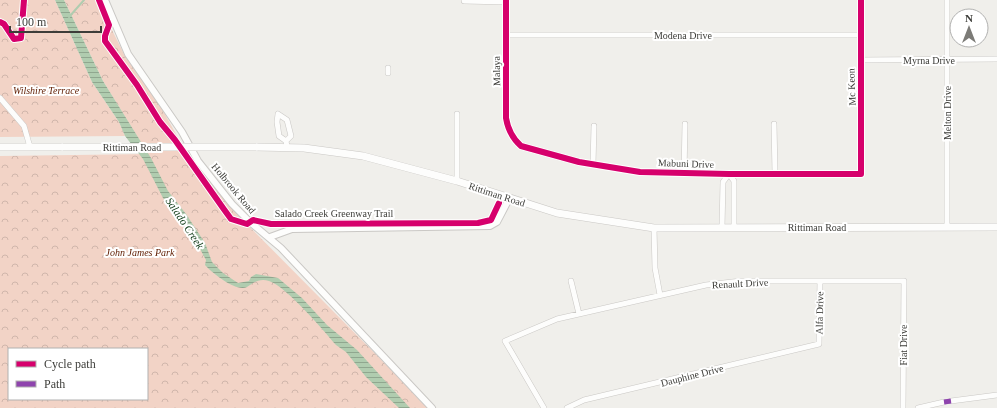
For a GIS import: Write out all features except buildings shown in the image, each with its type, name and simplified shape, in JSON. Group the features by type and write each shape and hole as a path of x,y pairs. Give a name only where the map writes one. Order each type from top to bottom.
{"main road":[{"name":"Rittiman Road","path":"0,147 256,147 286,144 363,156 457,181 509,199 557,213 654,228 997,227"}],"street":[{"name":"Mc Keon","path":"861,0 860,60 862,174"},
{"name":"Melton Drive","path":"946,227 947,0"},
{"path":"464,1 506,1"},
{"name":"Malaya","path":"506,1 506,118 508,128 514,140"},
{"name":"Holbrook Road","path":"105,2 128,54 182,132 198,161 232,204 250,222 270,237 432,408"},
{"name":"Modena Drive","path":"505,35 860,35"},
{"name":"Myrna Drive","path":"860,60 997,59"},
{"path":"0,98 24,126 30,147"},
{"path":"278,114 287,120 290,136 286,144 280,136 277,122 278,114"},
{"path":"457,114 457,181"},
{"path":"684,174 685,124"},
{"path":"774,124 775,174"},
{"path":"593,164 594,126"},
{"name":"Mabuni Drive","path":"514,140 522,146 579,162 640,172 684,174 862,174"},
{"path":"722,227 723,182 729,174 734,181 734,227"},
{"path":"270,237 292,229 490,226 497,222 509,199"},
{"path":"654,228 655,268 660,295"},
{"path":"571,281 579,314"},
{"name":"Renault Drive","path":"544,408 505,341 543,324 579,314 706,285 741,281 904,281"},
{"name":"Alfa Drive","path":"819,344 820,281"},
{"name":"Fiat Drive","path":"903,408 904,281"},
{"name":"Dauphine Drive","path":"566,408 584,400 819,344"},
{"path":"951,401 997,395"},
{"path":"918,408 944,402"}],"green space":[{"name":"Wilshire Terrace","path":"0,0 55,0 92,82 119,122 125,136 0,137"},
{"name":"John James Park","path":"64,0 101,0 112,30 125,56 161,107 187,154 233,210 429,408 0,408 0,156 148,154 103,81"}],"water":[{"name":"Salado Creek","path":"55,0 64,0 103,81 151,158 168,191 186,214 205,243 212,262 223,273 238,283 249,281 251,277 256,274 278,278 302,298 327,325 357,350 410,408 399,408 366,377 346,352 336,345 295,300 277,285 269,281 260,280 247,287 237,287 218,277 205,265 206,260 200,249 163,198 143,159 125,136 119,122 92,82"}],"waterway":[{"path":"69,17 84,0"}],"marked path":[{"path":"944,402 951,401"}],"cycle path":[{"path":"0,22 4,24 14,39 21,38 24,0"},
{"name":"Salado Creek Greenway Trail","path":"99,0 109,25 105,36 105,41 137,85 160,122 175,140 231,219 247,224 253,220 271,224 478,223 491,220 499,203"},
{"path":"506,0 506,118 511,134 521,146 579,162 640,172 729,174 861,174 861,0"}]}
